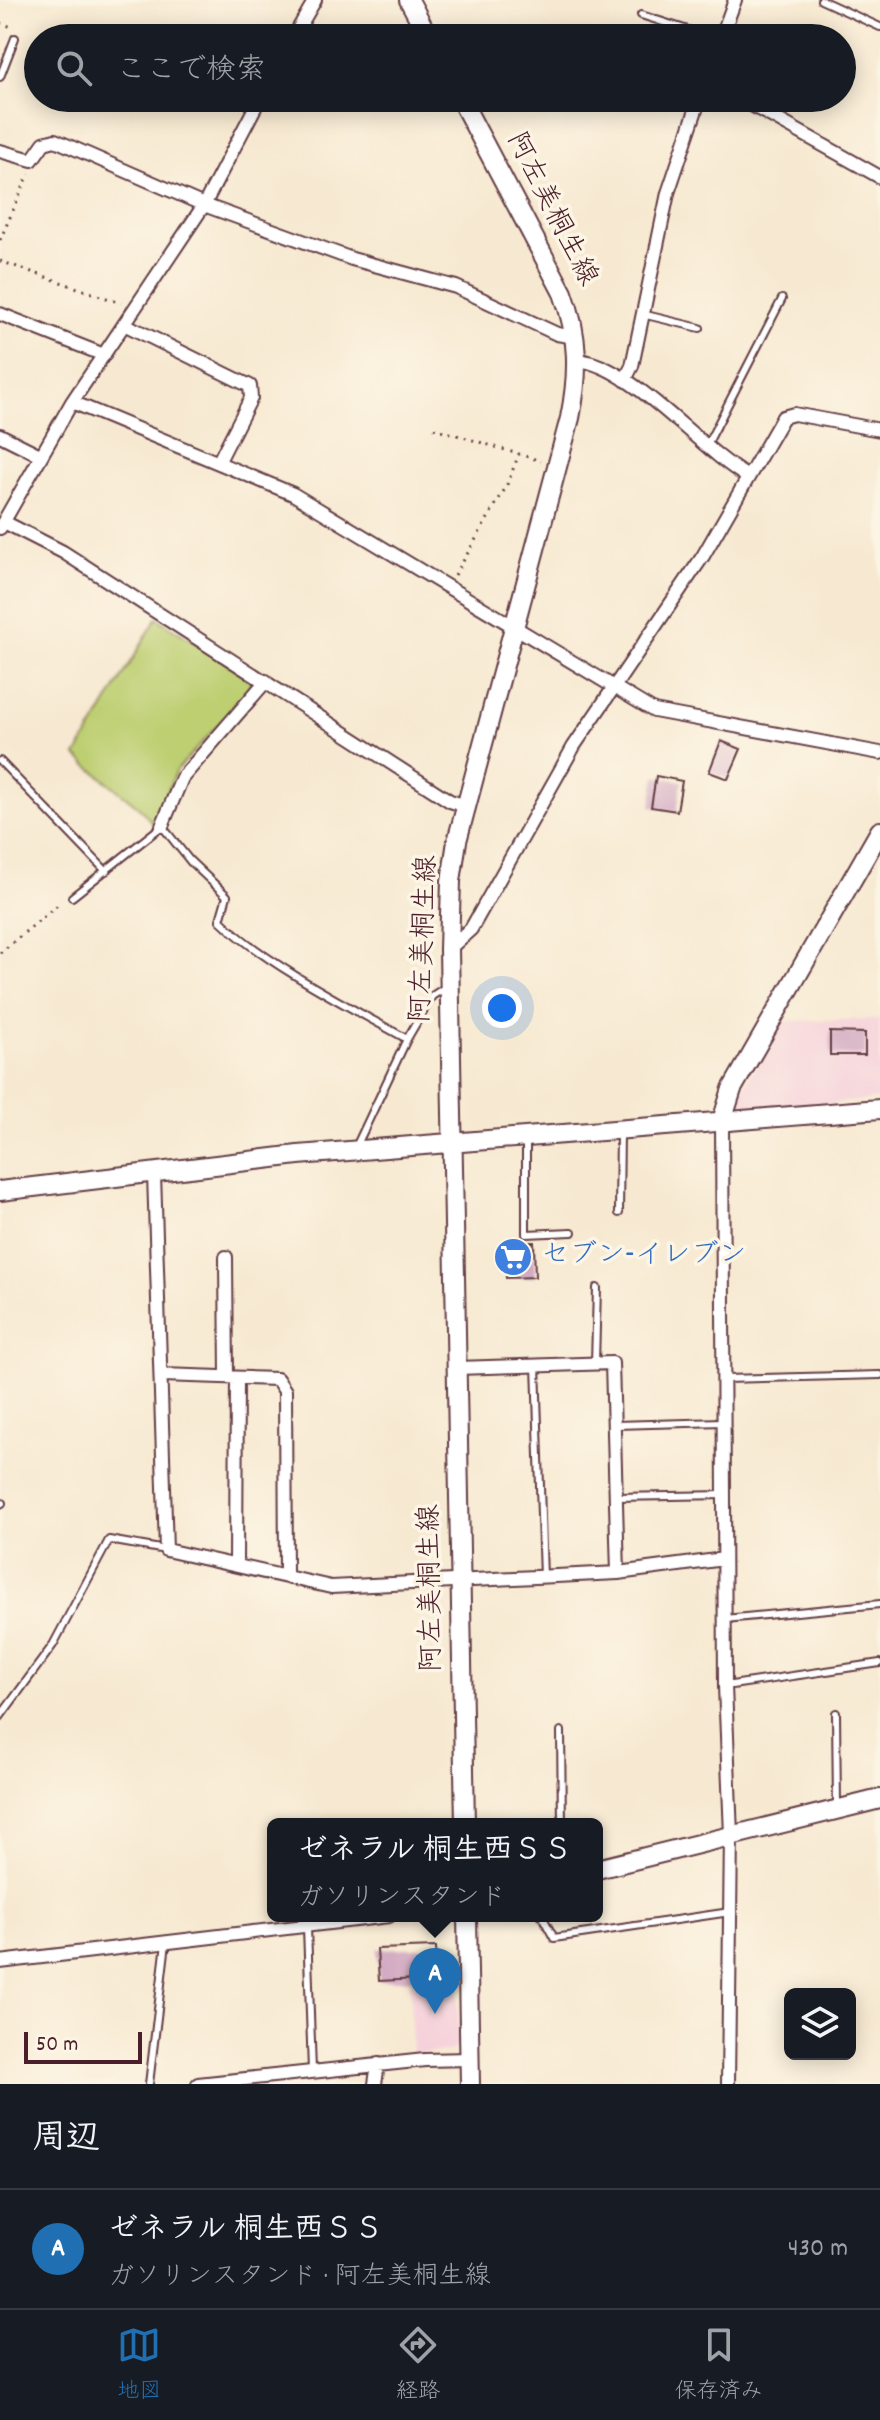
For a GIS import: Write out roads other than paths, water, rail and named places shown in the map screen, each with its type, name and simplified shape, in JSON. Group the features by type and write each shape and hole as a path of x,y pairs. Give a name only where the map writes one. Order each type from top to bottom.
{"main road":[{"path":"409,0 422,24"},
{"name":"阿左美桐生線","path":"465,1818 449,949 451,881 466,806 575,394 577,360 575,337 558,282 467,112"},
{"path":"722,1121 732,1089 880,831"},
{"path":"0,1191 354,1150 880,1109"},
{"path":"603,1867 880,1799"},
{"path":"467,1922 470,2084"}],"street":[{"path":"301,24 315,0"},
{"path":"726,24 735,0"},
{"path":"253,112 204,205 72,402 1,525 63,552 450,801 466,806"},
{"path":"625,380 632,366 668,193 695,112"},
{"path":"764,112 880,177"},
{"path":"0,151 32,160 44,143 55,140 204,205 352,259 456,287 557,334 575,337"},
{"path":"0,314 104,355"},
{"path":"124,324 250,386 251,398 219,461"},
{"path":"577,360 594,362 625,380 748,477"},
{"path":"72,402 293,494 654,711 674,718 880,753"},
{"path":"449,949 471,929 574,746 703,556 779,423 788,415 880,430"},
{"path":"0,435 40,455"},
{"path":"162,826 182,778 266,681"},
{"path":"722,1121 725,1686 731,1835 728,2084"},
{"path":"154,1174 166,1550 331,1587 618,1573 724,1559"},
{"path":"226,1257 236,1564"},
{"path":"457,1368 612,1363 618,1573"},
{"path":"162,1375 277,1379 285,1391 286,1576"},
{"path":"0,1962 340,1922"},
{"path":"198,2084 266,2080 312,2071 378,2064 469,2059"},
{"path":"375,2084 378,2064"}],"lane":[{"path":"821,0 880,27"},
{"path":"641,15 669,24"},
{"path":"0,77 15,38"},
{"path":"707,445 782,299"},
{"path":"642,314 700,328"},
{"path":"0,761 106,871"},
{"path":"72,897 162,826 190,861 227,896 220,920 230,929 271,958 407,1039"},
{"path":"354,1150 407,1039 432,996 450,986"},
{"path":"619,1213 620,1128"},
{"path":"526,1137 526,1234 572,1232"},
{"path":"595,1363 597,1288"},
{"path":"536,1365 543,1577"},
{"path":"725,1379 880,1375"},
{"path":"615,1425 725,1422"},
{"path":"616,1497 725,1495"},
{"path":"0,1717 53,1645 109,1540 166,1550"},
{"path":"725,1619 880,1604"},
{"path":"725,1686 880,1663"},
{"path":"836,1713 837,1809"},
{"path":"561,1731 562,1818"},
{"path":"545,1922 554,1938 730,1912"},
{"path":"307,1926 312,2071"},
{"path":"149,2084 166,1943"}],"place":[{"name":"セブン-イレブン","path":"513,1257"},
{"name":"ゼネラル 桐生西ＳＳ","path":"435,2014"}]}
